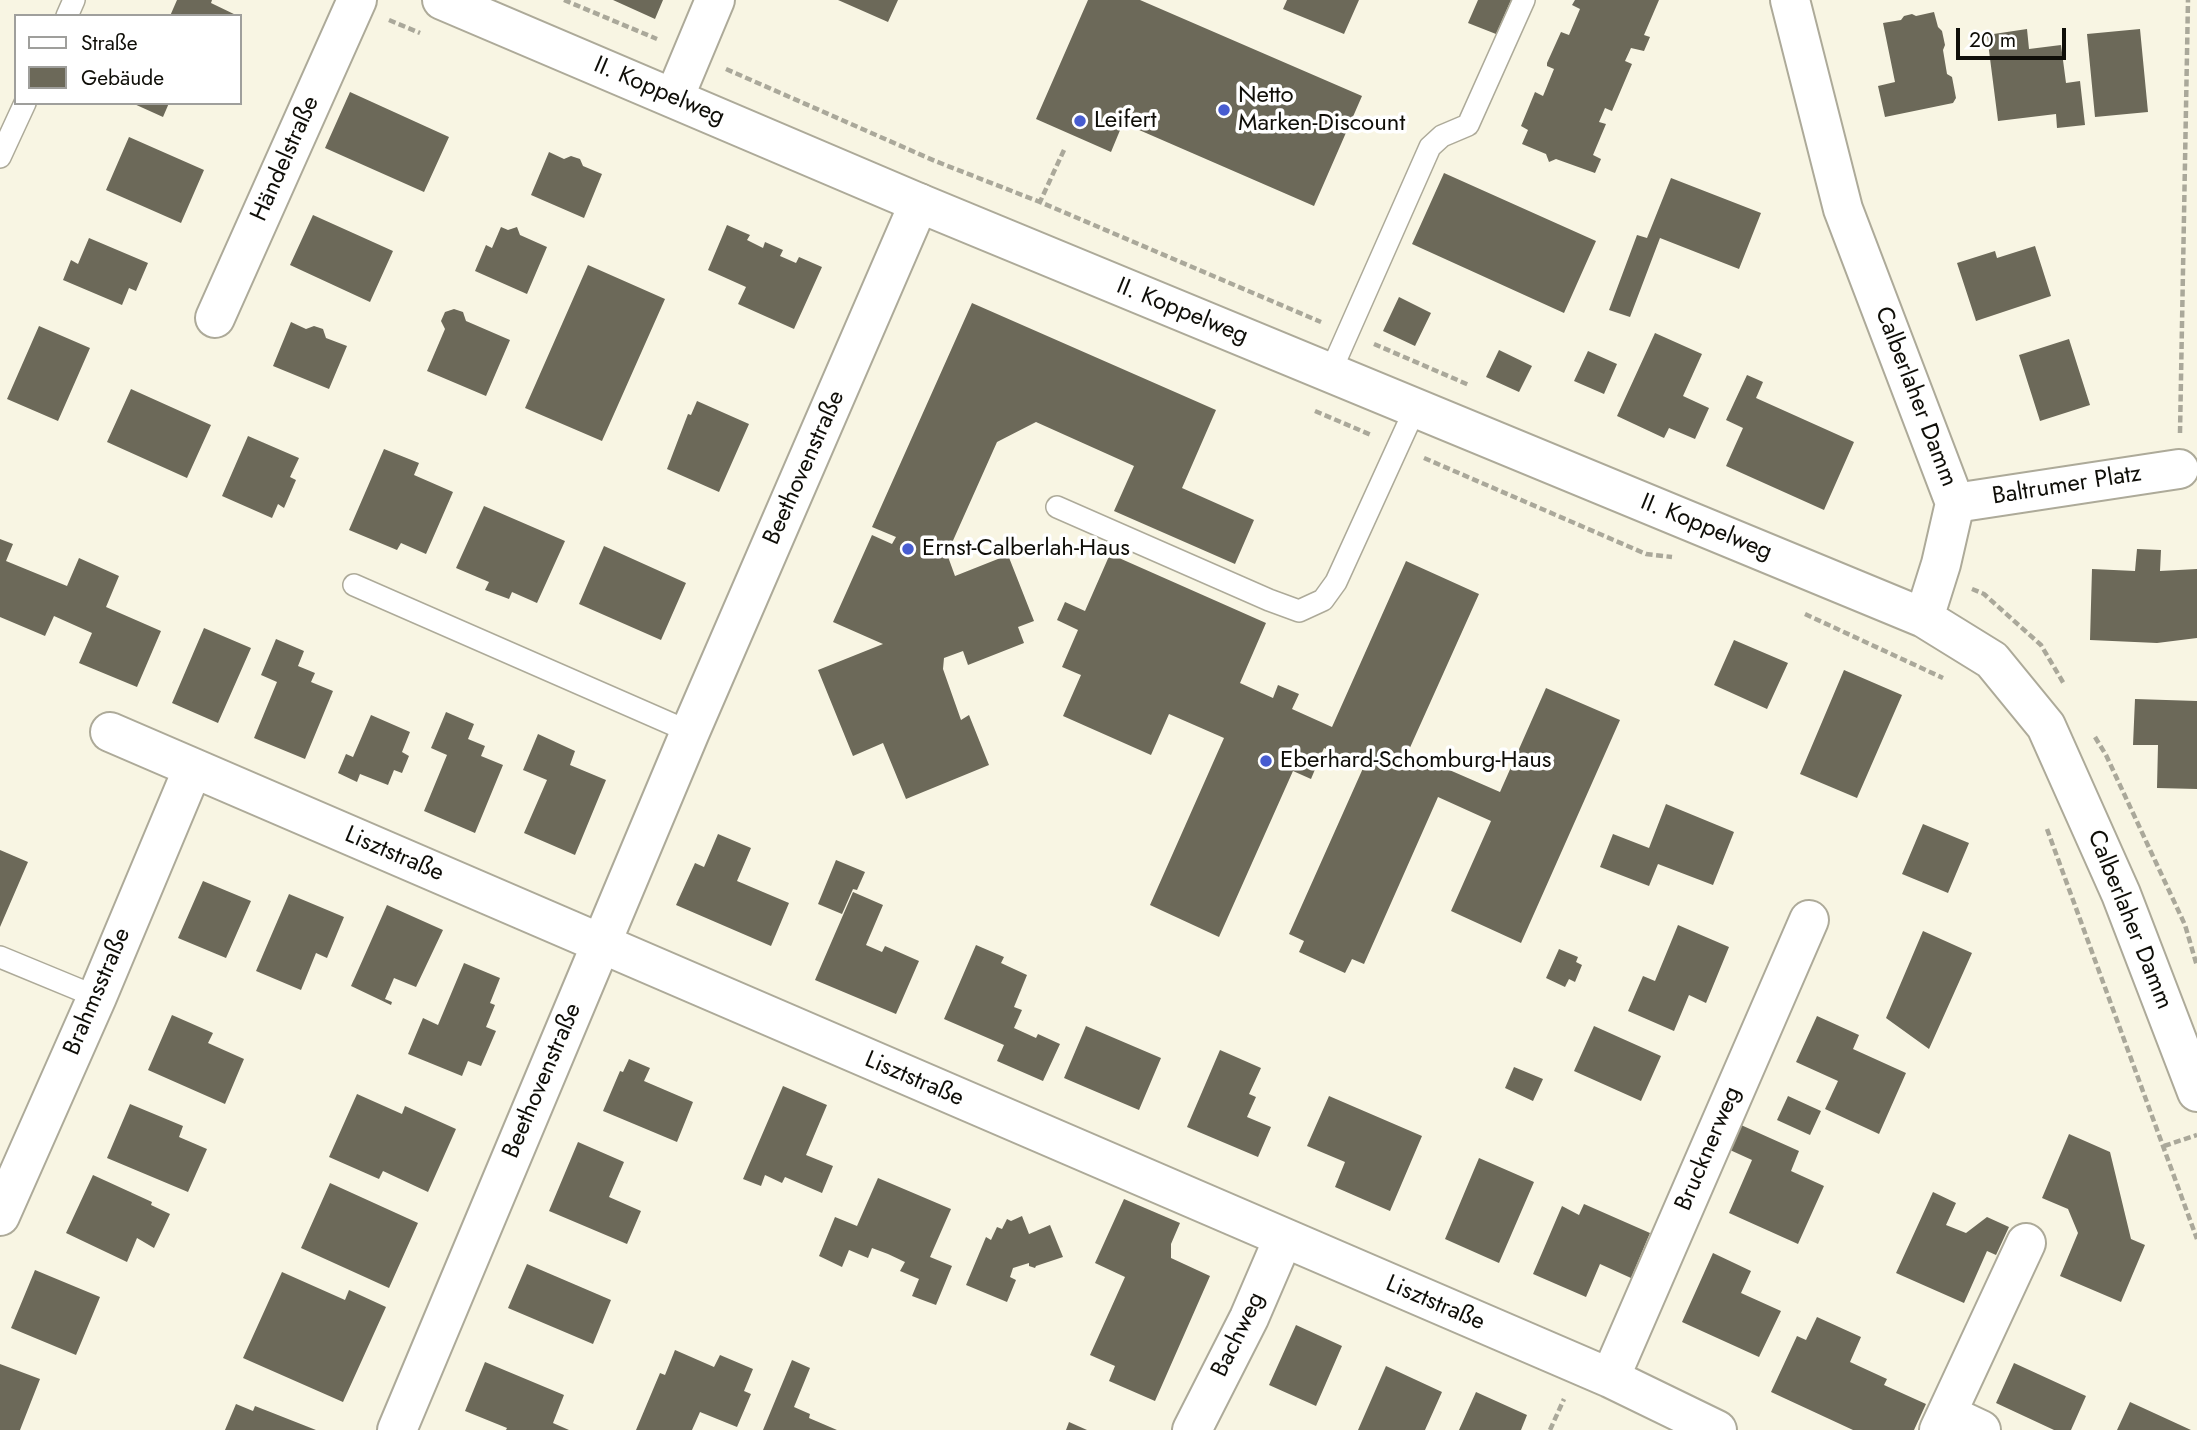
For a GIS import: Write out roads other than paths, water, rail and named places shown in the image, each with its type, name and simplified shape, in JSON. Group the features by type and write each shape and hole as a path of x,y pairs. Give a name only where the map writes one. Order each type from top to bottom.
{"street":[{"name":"Händelstraße","path":"215,318 357,0"},
{"name":"II. Koppelweg","path":"442,0 919,203 1924,618"},
{"path":"674,98 715,0"},
{"name":"Calberlaher Damm","path":"1790,0 1843,209 1955,503 1941,564 1924,618 1992,660 2046,726 2121,894 2186,1029 2197,1092"},
{"name":"Beethovenstraße","path":"397,1430 690,732 919,203"},
{"name":"Baltrumer Platz","path":"1955,503 2179,469"},
{"name":"Lisztstraße","path":"110,732 1611,1378 1717,1430"},
{"name":"Brahmsstraße","path":"0,1216 193,768"},
{"name":"Brucknerweg","path":"1611,1378 1809,920"},
{"name":"Bachweg","path":"1192,1430 1249,1318 1283,1239"},
{"path":"1981,1430 1943,1422 2026,1243"}],"lane":[{"path":"1330,373 1430,148 1442,136 1468,125 1524,0"},
{"path":"0,157 24,105"},
{"path":"1057,507 1299,611 1323,600 1336,582 1415,409"},
{"path":"354,584 690,732"},
{"path":"0,957 96,997"}],"place":[{"name":"Netto Marken-Discount","path":"1224,110"},
{"name":"Leifert","path":"1080,121"},
{"name":"Ernst-Calberlah-Haus","path":"908,549"},
{"name":"Eberhard-Schomburg-Haus","path":"1266,761"}]}
